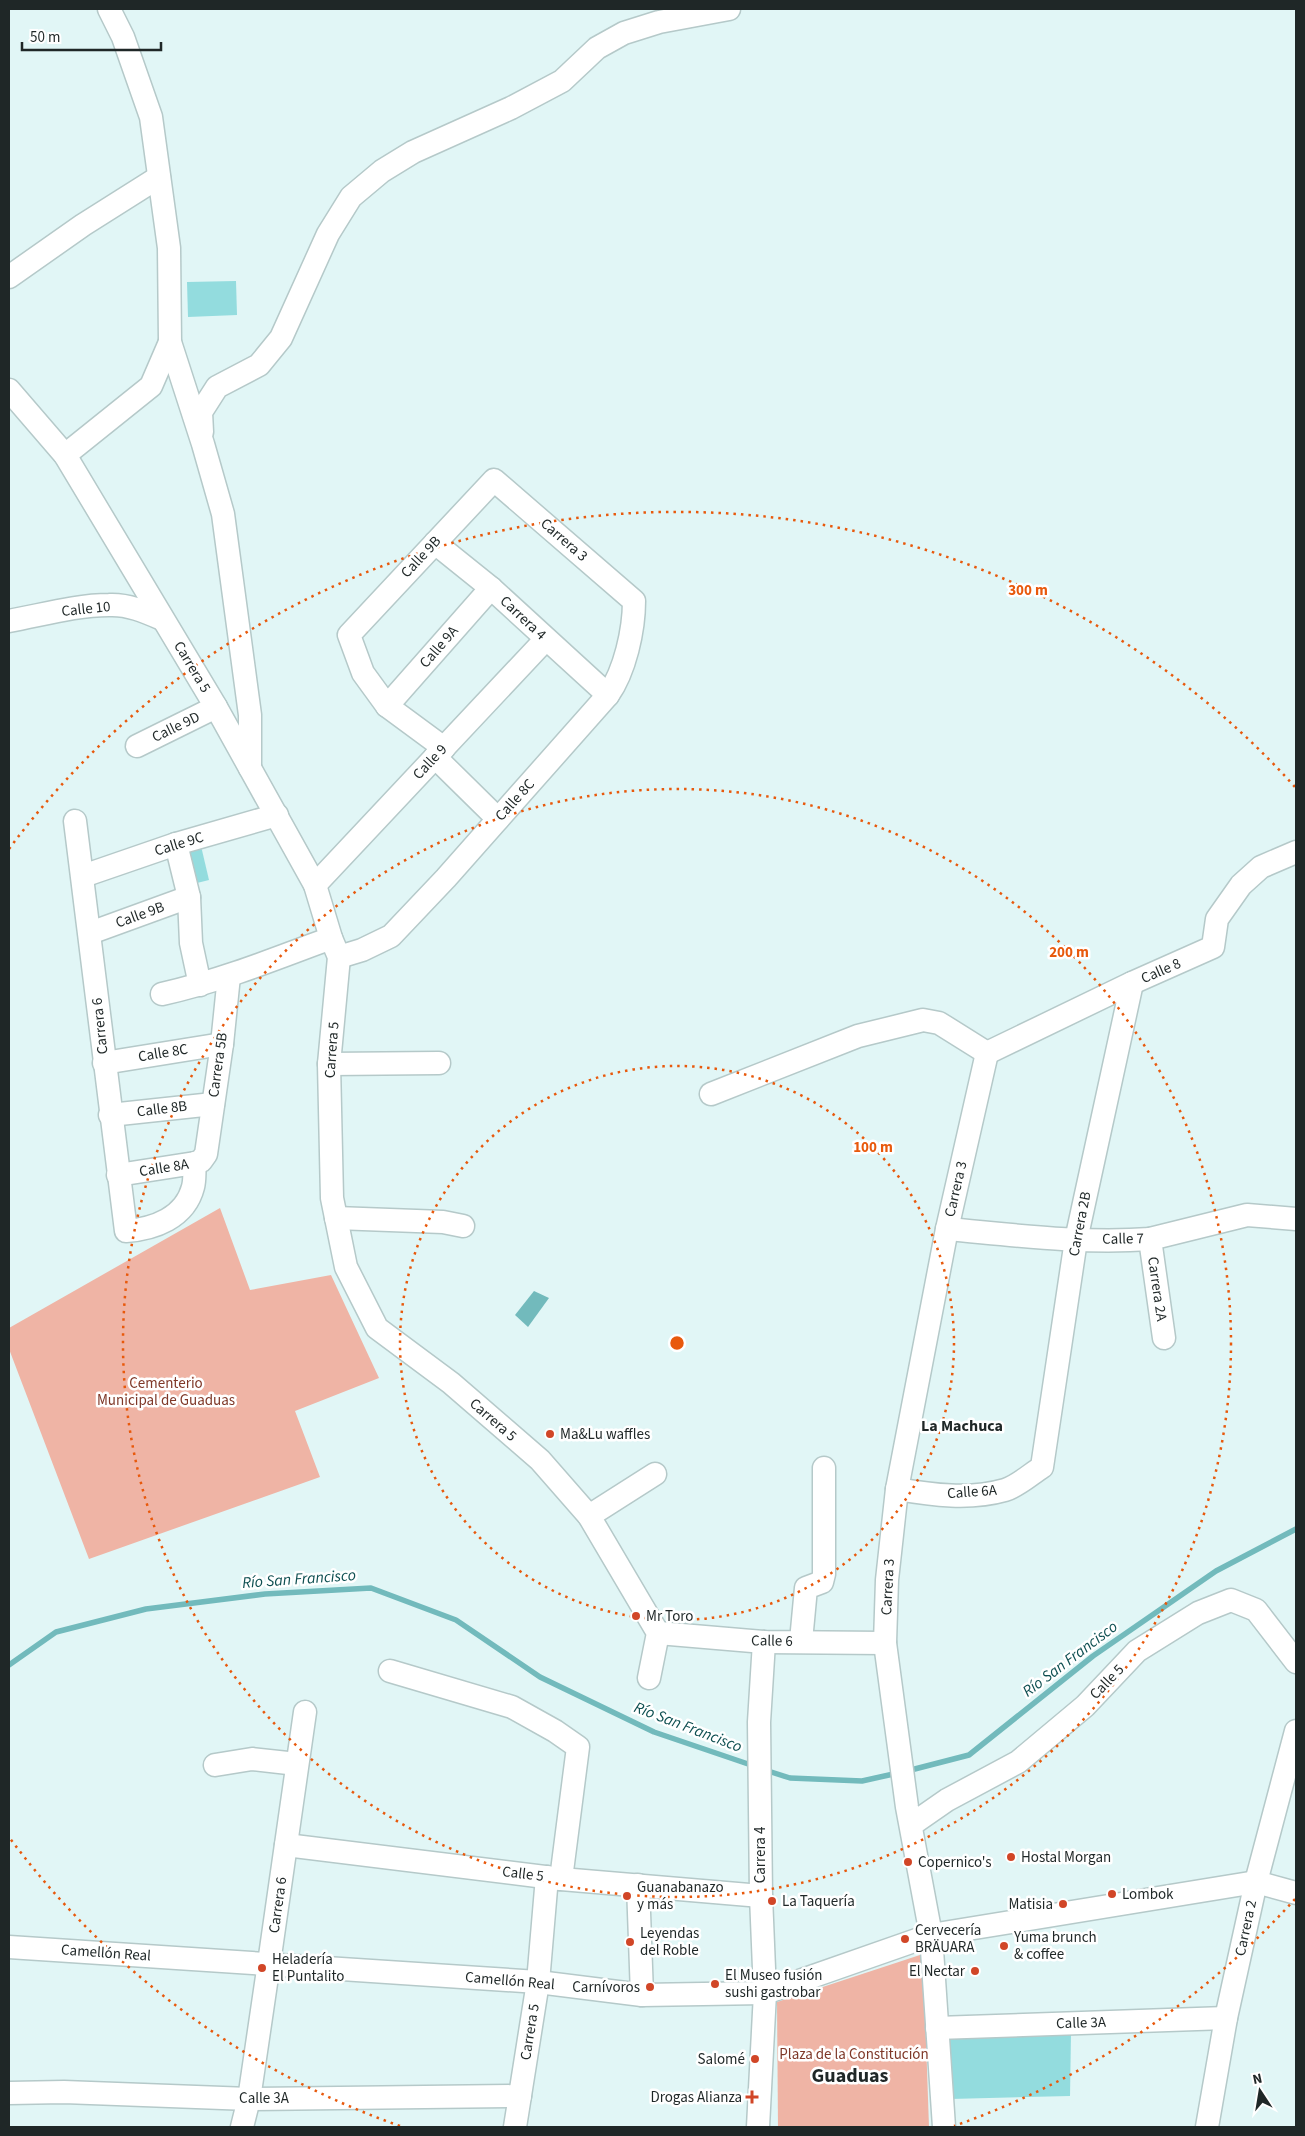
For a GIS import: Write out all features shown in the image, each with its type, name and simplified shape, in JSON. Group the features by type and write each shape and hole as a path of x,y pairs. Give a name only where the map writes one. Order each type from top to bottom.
{"street":[{"path":"109,9 123,37 151,117 170,248 170,342 203,444 223,514 250,715 250,769"},
{"path":"203,444 201,412 217,387 259,365 281,338 328,234 351,197 382,171 412,152 511,108 562,81 597,48 624,33 659,22 729,9"},
{"path":"9,277 83,225 159,177"},
{"path":"65,455 150,386 170,342"},
{"name":"Carrera 5","path":"9,390 65,455 216,707 315,885 335,947 329,1064 332,1198 346,1267 377,1328 451,1383 540,1460 589,1516 658,1633"},
{"name":"Calle 9B","path":"386,706 364,673 349,635 494,480"},
{"name":"Carrera 3","path":"494,480 634,601"},
{"name":"Carrera 4","path":"435,543 490,588 608,695"},
{"name":"Calle 9A","path":"386,706 490,588"},
{"name":"Calle 8C","path":"335,947 362,950 391,936 608,695 618,682 634,620 634,601"},
{"name":"Calle 10","path":"9,621 111,604 140,609 162,619"},
{"name":"Calle 9","path":"315,885 546,639"},
{"path":"386,706 439,753 498,819"},
{"name":"Calle 9D","path":"137,746 216,707"},
{"name":"Calle 9C","path":"83,876 176,844 277,816"},
{"name":"Carrera 6","path":"76,821 110,1115 126,1231 147,1229 167,1220 186,1204 201,1159"},
{"path":"176,844 189,897 191,943 200,985"},
{"name":"Calle 8","path":"987,1053 1132,983 1213,947 1218,919 1241,885 1261,867 1296,852"},
{"name":"Calle 9B","path":"90,933 189,897"},
{"path":"162,994 335,947"},
{"name":"Carrera 5B","path":"201,1159 213,1104 229,976"},
{"name":"Carrera 2B","path":"1042,1467 1076,1240 1132,983"},
{"path":"711,1094 858,1036 923,1020 939,1024 987,1053"},
{"name":"Calle 8C","path":"104,1063 222,1044"},
{"name":"Carrera 3","path":"944,2127 931,1935 909,1816 886,1643 887,1580 897,1489 947,1229 987,1053"},
{"path":"329,1064 440,1063"},
{"name":"Calle 8B","path":"110,1115 213,1104"},
{"name":"Calle 8A","path":"118,1176 201,1159"},
{"name":"Calle 7","path":"947,1229 1076,1240 1150,1239 1247,1215 1296,1219"},
{"path":"336,1218 443,1222 463,1226"},
{"name":"Carrera 2A","path":"1150,1239 1164,1338"},
{"name":"Calle 6A","path":"897,1489 933,1495 970,1495 1007,1490 1042,1467"},
{"path":"801,1641 806,1588 822,1582 824,1574 824,1468"},
{"path":"589,1516 655,1474"},
{"name":"Calle 5","path":"909,1816 947,1800 1018,1762 1085,1706 1137,1651 1198,1613 1231,1600 1256,1610 1296,1662"},
{"path":"649,1678 658,1633"},
{"name":"Calle 6","path":"658,1633 764,1642 886,1643"},
{"name":"Carrera 4","path":"758,2127 765,1993 760,1823 760,1722 764,1642"},
{"name":"Carrera 5","path":"390,1672 512,1707 555,1731 578,1747 554,1878 515,2127"},
{"name":"Carrera 6","path":"242,2127 249,2099 305,1712"},
{"name":"Carrera 2","path":"1207,2127 1226,2018 1256,1882 1296,1731"},
{"path":"215,1765 252,1759 297,1764"},
{"name":"Calle 5","path":"286,1845 554,1878 761,1896"},
{"name":"Camellón Real","path":"9,1947 538,1982 642,1995 765,1993 931,1935 1256,1882 1296,1893"},
{"path":"638,1886 642,1995"},
{"name":"Calle 3A","path":"936,2028 1226,2018"},
{"name":"Calle 3A","path":"9,2092 64,2092 249,2099 520,2096"}],"green space":[{"name":"Cementerio Municipal de Guaduas","path":"220,1208 250,1290 331,1275 379,1378 295,1411 320,1477 89,1559 9,1349 9,1328"},
{"name":"Plaza de la Constitución","path":"923,1954 929,2127 778,2127 777,2002"}],"water":[{"path":"534,1291 549,1298 528,1327 515,1315"}],"building":[{"path":"236,281 237,315 188,317 187,282"},
{"path":"201,846 209,880 189,885 181,851"},
{"path":"1071,2033 1070,2096 950,2099 948,2036"}],"waterway":[{"name":"Río San Francisco","path":"907,1771 969,1755 1093,1656 1216,1571 1296,1529"},
{"name":"Río San Francisco","path":"9,1665 56,1632 146,1609 265,1594 371,1588 456,1620 540,1677 654,1732 754,1766"},
{"name":"Río San Francisco","path":"765,1770 790,1778 862,1781 898,1773"}],"place":[{"name":"Ma&Lu waffles","path":"550,1434"},
{"name":"Mr Toro","path":"636,1616"},
{"name":"Hostal Morgan","path":"1011,1857"},
{"name":"Copernico's","path":"908,1862"},
{"name":"Lombok","path":"1112,1894"},
{"name":"Guanabanazo y más","path":"627,1896"},
{"name":"La Taquería","path":"772,1901"},
{"name":"Matisia","path":"1063,1904"},
{"name":"Cervecería BRÄUARA","path":"905,1939"},
{"name":"Leyendas del Roble","path":"630,1942"},
{"name":"Yuma brunch & coffee","path":"1004,1946"},
{"name":"Heladería El Puntalito","path":"262,1968"},
{"name":"El Nectar","path":"975,1971"},
{"name":"El Museo fusión sushi gastrobar","path":"715,1984"},
{"name":"Carnívoros","path":"650,1987"},
{"name":"Salomé","path":"755,2059"},
{"name":"Drogas Alianza","path":"752,2097"}],"district":[{"name":"La Machuca","path":"962,1426"},
{"name":"Guaduas","path":"850,2076"}]}
